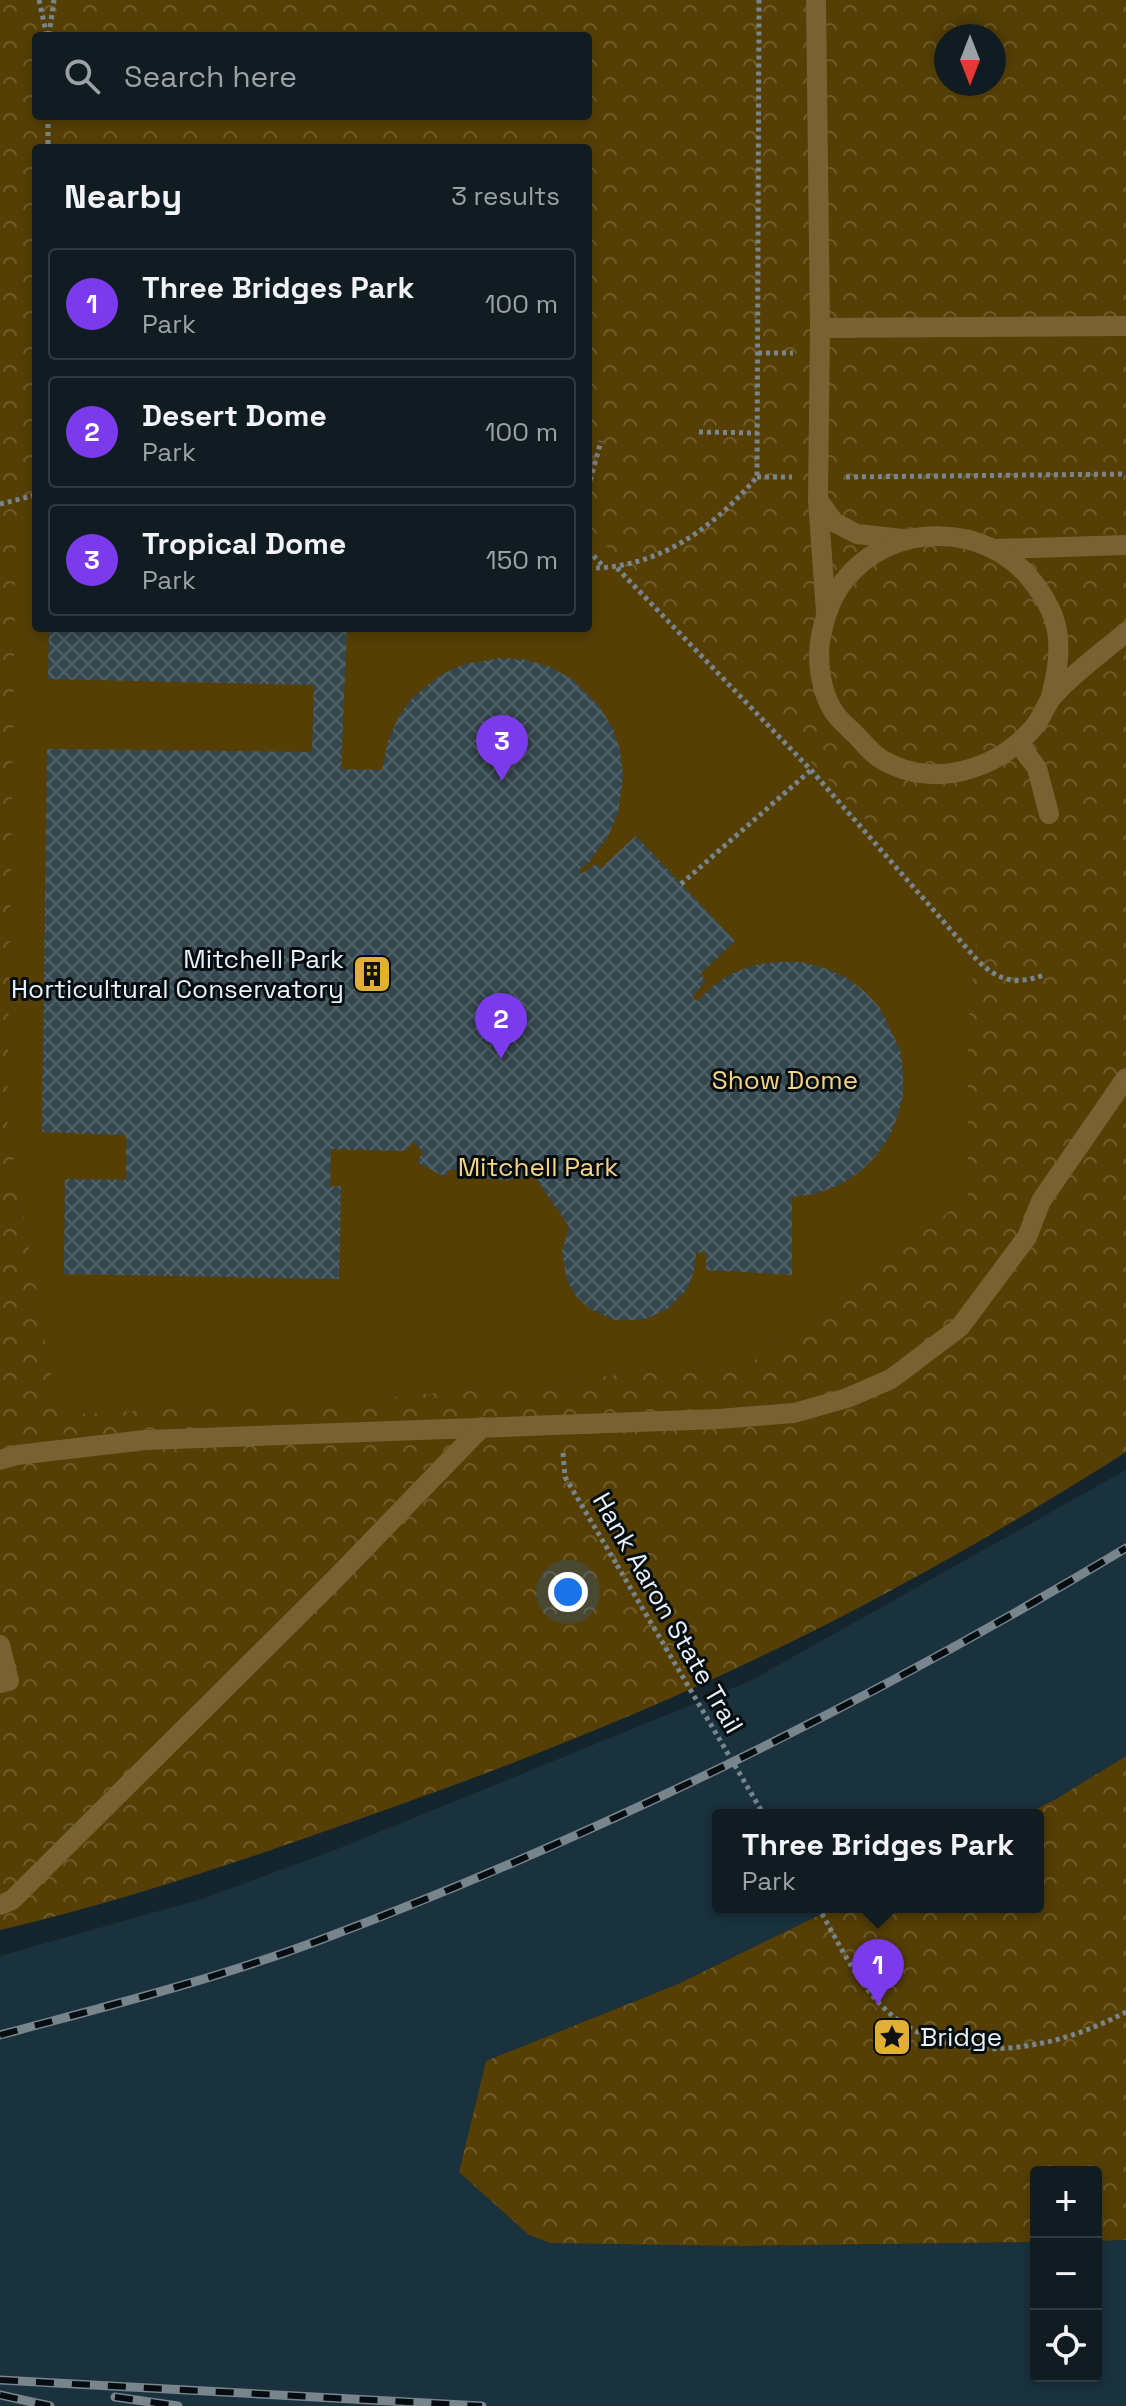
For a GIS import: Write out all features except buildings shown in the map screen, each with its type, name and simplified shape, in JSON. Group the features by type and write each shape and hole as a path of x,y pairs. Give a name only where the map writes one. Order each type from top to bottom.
{"lane":[{"path":"816,0 820,328 818,500 826,612 819,646 821,679 833,712 880,759 911,771 944,774 977,768 1010,751 1036,725 1051,697 1059,664 1057,629 1045,597 1024,570 997,549 968,538 937,535 906,539 857,534 834,522 818,500"},
{"path":"820,328 1126,326"},
{"path":"826,612 845,580 872,555 906,539"},
{"path":"997,549 1126,545"},
{"path":"1051,697 1126,632"},
{"path":"1018,743 1037,768 1049,814"},
{"path":"0,1460 32,1453 145,1440 719,1419 794,1413 847,1398 891,1379 960,1327 1027,1237 1041,1201 1126,1078"},
{"path":"0,1905 12,1900 335,1579 482,1427"},
{"path":"0,1645 9,1681 0,1683"}],"path":[{"path":"39,0 47,32"},
{"path":"49,32 54,0"},
{"path":"592,568 617,568 687,541 729,509 757,477 759,0"},
{"path":"48,120 48,144"},
{"path":"699,432 757,433"},
{"path":"592,474 601,441"},
{"path":"847,461 847,477"},
{"path":"757,477 1126,474"},
{"path":"0,504 32,496"},
{"path":"592,554 604,568"},
{"path":"617,568 811,770 978,961 993,975 1014,981 1044,975"},
{"path":"681,884 811,770"},
{"name":"Hank Aaron State Trail","path":"561,1424 565,1477 760,1809"},
{"path":"822,1913 874,1998 887,2011 915,2031 953,2044 990,2048 1034,2046 1090,2030 1126,2012"}],"shaded area":[{"path":"1126,1470 1126,1756 1036,1809 712,1809 712,1913 824,1913 678,1984 486,2061 459,2172 529,2235 742,2246 1030,2242 1030,2382 1102,2382 1102,2241 1126,2240 1126,2406 0,2406 0,1956 205,1898 340,1848 750,1681"}],"green space":[{"name":"Mitchell Park","path":"0,0 1126,0 1126,1452 900,1586 711,1680 559,1745 457,1784 134,1894 0,1930"},
{"name":"Show Dome","path":"16,521 32,522 32,632 592,632 592,531 977,937 968,1030 968,1197 752,1362 384,1398 58,1415 7,1120"},
{"path":"1126,1756 1126,2240 1102,2241 1102,2166 1030,2166 1030,2242 742,2246 551,2243 529,2235 459,2172 486,2061 678,1984 824,1913 1044,1913 1044,1809 1036,1809"}],"railway":[{"path":"0,2035 162,1991 281,1954 528,1856 631,1810 832,1712 1029,1605 1126,1548"},
{"path":"0,2380 482,2406"},
{"path":"0,2395 50,2406"},
{"path":"115,2397 178,2406"}],"place":[{"name":"Tropical Dome","path":"502,781"},
{"name":"Mitchell Park Horticultural Conservatory","path":"372,974"},
{"name":"Desert Dome","path":"501,1059"},
{"name":"Three Bridges Park","path":"878,2005"},
{"name":"Bridge","path":"892,2037"}]}
